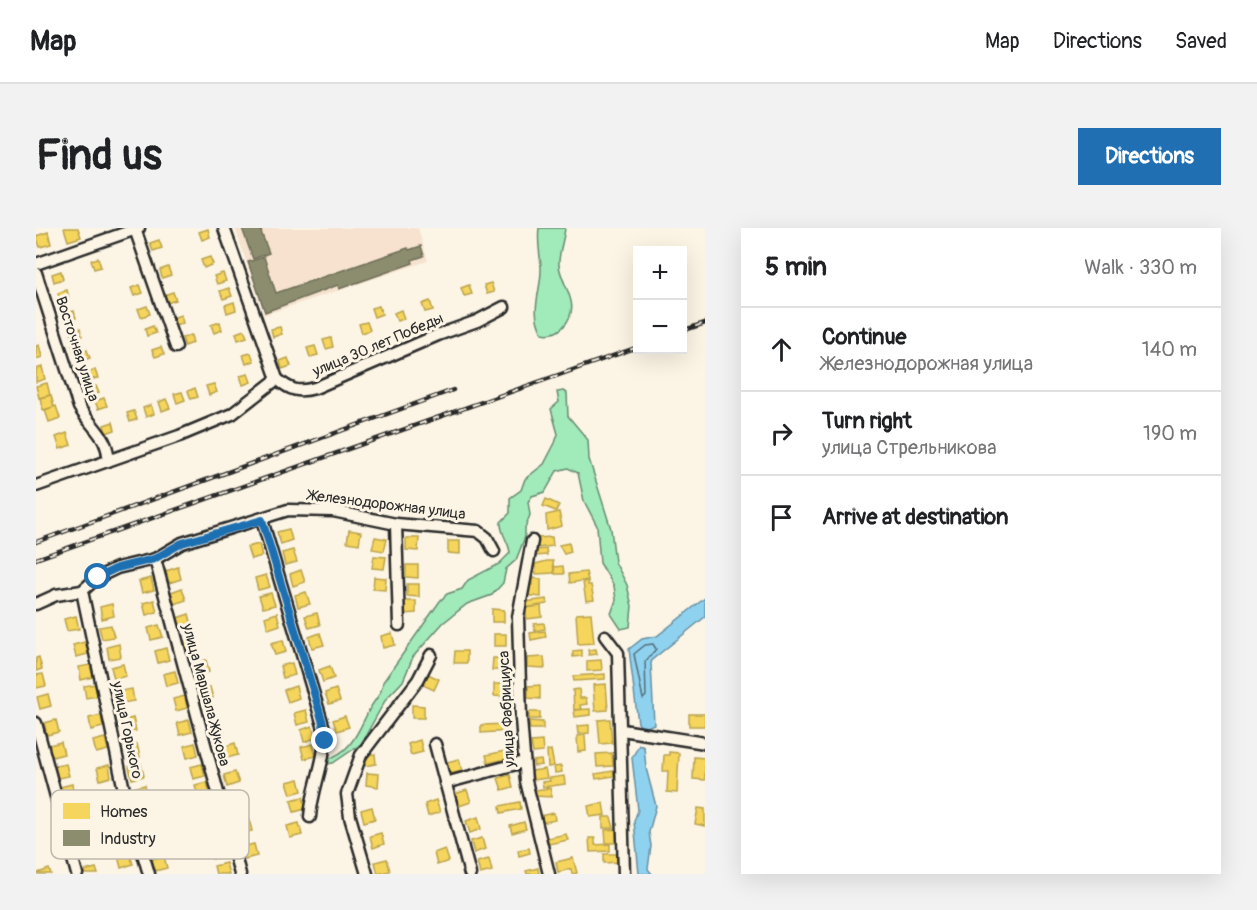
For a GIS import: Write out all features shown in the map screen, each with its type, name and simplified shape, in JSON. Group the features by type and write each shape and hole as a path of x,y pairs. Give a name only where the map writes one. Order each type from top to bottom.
{"street":[{"path":"36,486 179,436 232,414 277,379 224,228"},
{"path":"36,264 118,232 137,229 176,347"},
{"name":"Восточная улица","path":"36,273 79,407 87,422 106,442 108,461"},
{"name":"улица 30 лет Победы","path":"277,379 288,389 296,391 315,388 438,335 477,321 504,307"},
{"name":"Железнодорожная улица","path":"36,604 56,595 81,591 98,577 117,568 154,559 182,543 262,520 275,512 306,508 396,524 478,531 487,538 494,551"},
{"path":"262,520 325,732 312,795 310,817"},
{"path":"396,524 399,625"},
{"name":"улица Фабрициуса","path":"532,541 518,617 524,762 531,804 549,874"},
{"name":"улица Маршала Жукова","path":"154,559 217,790"},
{"name":"улица Горького","path":"81,591 124,790"},
{"path":"605,636 618,653 622,730 624,874"},
{"path":"367,874 350,817 347,794 362,755 418,680 431,655"},
{"path":"36,723 54,790"},
{"path":"622,730 705,743"},
{"path":"435,744 470,874"},
{"path":"445,783 524,762"},
{"path":"73,859 77,874"},
{"name":"улица Горького","path":"145,859 149,874"},
{"name":"улица Маршала Жукова","path":"236,859 240,874"}],"shaded area":[{"path":"235,228 418,228 428,261 264,315"}],"green space":[{"path":"539,228 565,228 559,266 572,304 569,319 563,327 551,334 542,333 536,316 541,276"},
{"path":"557,392 567,393 568,416 588,440 589,459 611,529 615,562 627,585 632,606 630,627 621,629 611,614 616,600 614,586 600,563 597,526 584,501 578,473 568,468 557,471 545,492 532,496 528,502 530,515 525,528 525,537 516,560 506,569 503,583 492,595 467,604 443,623 413,657 403,681 386,699 361,744 333,763 327,764 325,760 334,757 352,741 379,694 383,682 440,601 447,594 462,589 468,580 499,564 510,553 501,522 510,513 510,498 521,490 525,479 544,464 555,443 558,434 551,409 559,402"}],"water":[{"path":"705,598 705,617 651,663 654,724 643,729 638,723 629,649 642,639 657,636"},
{"path":"639,745 644,747 646,768 656,806 649,832 651,846 648,869 652,874 639,874 634,821 638,810 632,758"}],"building: Homes":[{"path":"64,228 78,228 81,237 68,241"},
{"path":"208,229 210,237 202,240 199,232"},
{"path":"48,232 51,244 40,247 36,236"},
{"path":"159,240 162,248 153,251 150,243"},
{"path":"210,257 213,264 204,268 201,260"},
{"path":"98,258 101,267 94,269 91,260"},
{"path":"168,267 171,275 162,278 160,270"},
{"path":"61,271 63,279 54,282 52,274"},
{"path":"223,273 226,281 217,284 214,276"},
{"path":"491,283 494,292 487,294 484,285"},
{"path":"140,285 143,293 134,296 131,288"},
{"path":"469,285 472,294 464,296 461,288"},
{"path":"229,288 232,296 223,299 220,291"},
{"path":"67,290 69,298 60,301 58,293"},
{"path":"173,292 176,300 167,303 164,295"},
{"path":"430,301 433,310 425,312 422,304"},
{"path":"234,302 236,310 227,313 225,305"},
{"path":"147,306 150,314 141,317 138,309"},
{"path":"379,306 382,314 374,317 371,308"},
{"path":"401,310 404,319 397,321 394,313"},
{"path":"74,311 76,318 67,321 65,314"},
{"path":"181,315 183,323 174,326 172,318"},
{"path":"220,322 222,330 214,333 211,325"},
{"path":"367,322 370,330 362,333 359,324"},
{"path":"153,326 156,333 147,336 145,329"},
{"path":"280,327 282,334 273,337 271,329"},
{"path":"80,328 82,336 73,339 71,331"},
{"path":"244,330 247,337 238,340 236,333"},
{"path":"191,335 193,343 185,346 182,338"},
{"path":"331,338 333,347 326,349 323,340"},
{"path":"81,342 83,350 75,353 72,345"},
{"path":"39,345 42,357 36,359 36,346"},
{"path":"315,346 318,355 310,357 307,348"},
{"path":"161,347 164,354 155,357 152,350"},
{"path":"87,350 90,358 81,361 78,353"},
{"path":"251,353 254,361 246,364 243,355"},
{"path":"288,358 291,366 282,369 280,361"},
{"path":"42,367 45,379 36,382 36,369"},
{"path":"95,370 98,378 89,380 86,373"},
{"path":"248,374 251,382 243,385 240,376"},
{"path":"47,383 50,395 39,398 36,386"},
{"path":"214,384 217,392 209,395 206,386"},
{"path":"96,386 99,393 90,396 87,389"},
{"path":"195,388 198,397 191,399 188,391"},
{"path":"182,392 185,400 177,403 174,394"},
{"path":"51,395 54,407 43,410 40,398"},
{"path":"104,398 107,406 98,409 95,401"},
{"path":"166,399 170,408 162,411 159,402"},
{"path":"151,405 154,414 146,417 143,408"},
{"path":"56,406 60,418 49,422 45,410"},
{"path":"134,411 137,419 130,422 127,413"},
{"path":"113,422 115,430 106,433 104,425"},
{"path":"67,433 71,445 60,449 56,437"},
{"path":"546,499 559,505 556,511 543,506"},
{"path":"559,512 562,526 547,530 546,515"},
{"path":"289,529 292,540 281,544 277,532"},
{"path":"349,530 361,532 359,544 347,542"},
{"path":"375,537 387,539 384,551 372,549"},
{"path":"552,537 553,546 537,548 536,538"},
{"path":"406,538 419,538 418,551 406,550"},
{"path":"448,541 460,541 460,554 448,553"},
{"path":"569,543 571,552 564,554 559,545"},
{"path":"259,544 262,556 251,559 247,547"},
{"path":"546,549 547,555 535,556 535,550"},
{"path":"293,550 297,562 285,565 282,553"},
{"path":"374,556 386,557 384,569 372,568"},
{"path":"553,561 554,573 536,574 535,564"},
{"path":"406,565 418,565 418,578 406,577"},
{"path":"563,566 564,574 555,574 554,567"},
{"path":"178,567 181,579 169,583 166,571"},
{"path":"301,570 305,582 293,586 290,574"},
{"path":"586,572 588,580 570,583 569,574"},
{"path":"266,575 270,587 258,590 255,578"},
{"path":"374,577 386,578 385,590 373,589"},
{"path":"151,578 154,590 142,593 139,581"},
{"path":"532,578 541,579 541,597 524,595 525,584 532,585"},
{"path":"588,581 594,600 586,601 583,582"},
{"path":"407,584 419,584 419,597 407,596"},
{"path":"182,588 186,600 174,604 171,592"},
{"path":"306,592 310,604 298,607 295,595"},
{"path":"271,593 275,605 263,608 259,596"},
{"path":"546,599 547,604 525,608 525,602"},
{"path":"154,600 157,612 146,615 143,603"},
{"path":"404,601 416,601 416,613 404,614"},
{"path":"112,604 114,616 102,619 100,607"},
{"path":"541,606 542,617 527,619 525,608"},
{"path":"492,609 504,610 504,622 492,622"},
{"path":"277,613 280,625 268,629 265,617"},
{"path":"317,613 320,625 309,628 305,616"},
{"path":"591,613 594,643 578,644 576,614"},
{"path":"189,614 192,626 180,629 177,618"},
{"path":"76,616 79,629 67,631 64,619"},
{"path":"544,623 545,629 535,631 534,624"},
{"path":"111,625 114,637 102,639 99,627"},
{"path":"159,625 163,637 151,640 148,628"},
{"path":"545,631 546,637 531,640 530,633"},
{"path":"320,633 324,645 312,648 309,637"},
{"path":"392,633 395,645 383,648 381,636"},
{"path":"494,634 506,634 506,646 494,646"},
{"path":"196,637 199,649 188,653 184,641"},
{"path":"283,640 286,652 275,655 271,643"},
{"path":"85,642 88,654 76,657 73,645"},
{"path":"119,644 121,657 109,659 107,647"},
{"path":"166,648 169,660 158,663 155,651"},
{"path":"596,649 597,654 589,655 588,650"},
{"path":"582,650 582,656 573,657 573,651"},
{"path":"455,651 467,651 467,663 454,663"},
{"path":"39,657 42,669 36,671 36,658"},
{"path":"544,657 545,668 527,667 527,658"},
{"path":"493,658 505,658 504,670 492,670"},
{"path":"206,660 209,672 197,675 194,663"},
{"path":"601,660 602,670 587,671 587,661"},
{"path":"292,663 295,675 283,678 280,666"},
{"path":"123,664 126,676 114,679 111,667"},
{"path":"90,665 93,677 81,680 79,667"},
{"path":"330,666 334,678 323,682 319,670"},
{"path":"175,671 178,683 166,686 163,674"},
{"path":"43,674 46,686 36,688 36,675"},
{"path":"428,674 439,679 434,690 423,685"},
{"path":"605,674 605,679 574,681 573,676"},
{"path":"95,684 98,696 86,698 84,686"},
{"path":"494,684 506,684 506,697 494,696"},
{"path":"606,684 608,710 595,711 593,685"},
{"path":"540,685 540,699 528,698 528,686"},
{"path":"296,686 299,698 288,702 284,690"},
{"path":"210,687 213,698 202,702 198,690"},
{"path":"132,689 134,701 123,703 120,691"},
{"path":"336,689 340,701 329,704 325,693"},
{"path":"579,689 580,698 586,698 587,704 580,705 581,709 574,710 573,690"},
{"path":"48,694 51,706 40,709 37,697"},
{"path":"185,696 187,708 176,711 173,699"},
{"path":"412,705 424,706 424,718 412,718"},
{"path":"590,709 590,715 575,717 574,710"},
{"path":"306,710 309,722 297,725 294,713"},
{"path":"529,712 540,712 540,719 529,719"},
{"path":"689,714 705,714 705,726 689,726"},
{"path":"101,715 103,727 91,730 89,718"},
{"path":"345,716 349,727 337,731 333,720"},
{"path":"133,718 136,731 124,733 121,721"},
{"path":"610,719 612,743 600,744 598,720"},
{"path":"56,720 59,732 47,735 44,723"},
{"path":"189,720 192,732 180,735 177,723"},
{"path":"221,721 224,733 213,736 209,724"},
{"path":"529,721 543,722 543,729 530,729"},
{"path":"508,724 509,731 481,733 481,725"},
{"path":"589,725 589,733 578,734 577,726"},
{"path":"312,726 316,738 304,742 301,730"},
{"path":"585,735 586,751 578,752 577,736"},
{"path":"105,738 108,750 96,753 93,741"},
{"path":"420,740 423,752 411,755 408,744"},
{"path":"542,741 543,752 533,753 531,742"},
{"path":"61,742 64,754 52,757 49,745"},
{"path":"195,743 198,755 187,758 184,746"},
{"path":"235,743 238,755 227,758 223,747"},
{"path":"137,744 140,757 128,759 125,747"},
{"path":"313,744 316,756 304,759 301,747"},
{"path":"510,750 511,758 488,763 486,755"},
{"path":"551,750 554,766 548,767 547,751"},
{"path":"669,752 679,753 677,793 667,792 668,771 663,771 664,755 669,755"},
{"path":"612,753 613,766 597,767 596,754"},
{"path":"375,754 376,764 365,766 363,755"},
{"path":"694,757 705,758 705,780 693,779"},
{"path":"459,759 462,771 450,774 447,762"},
{"path":"541,760 542,765 534,766 533,761"},
{"path":"66,764 69,776 58,778 55,766"},
{"path":"141,764 144,776 132,779 129,767"},
{"path":"202,764 205,776 193,779 190,767"},
{"path":"109,765 111,777 100,780 97,768"},
{"path":"561,766 562,772 555,773 554,767"},
{"path":"545,769 547,778 533,780 532,771"},
{"path":"613,771 614,776 596,779 595,774"},
{"path":"235,772 239,783 227,787 224,775"},
{"path":"367,773 379,774 378,787 366,785"},
{"path":"510,775 513,787 502,790 498,778"},
{"path":"564,776 565,784 543,787 542,782 550,781 549,778"},
{"path":"299,779 302,791 291,794 287,782"},
{"path":"207,782 209,790 196,790 195,785"},
{"path":"72,784 73,790 61,790 60,787"},
{"path":"145,785 146,790 134,790 133,788"},
{"path":"550,788 552,797 535,796 535,790"},
{"path":"467,790 471,802 459,806 455,794"},
{"path":"303,797 306,809 294,812 291,800"},
{"path":"436,800 440,812 428,816 425,804"},
{"path":"520,802 521,809 501,813 500,806"},
{"path":"603,803 605,815 590,817 588,806"},
{"path":"372,807 375,819 364,822 361,810"},
{"path":"698,808 705,809 705,826 695,824"},
{"path":"554,813 555,820 541,823 539,816"},
{"path":"478,817 481,829 470,833 466,821"},
{"path":"603,817 611,817 614,828 603,828"},
{"path":"524,822 526,829 512,833 510,826"},
{"path":"299,823 302,835 290,838 287,826"},
{"path":"619,829 619,843 606,843 605,830"},
{"path":"381,833 384,844 373,848 370,836"},
{"path":"566,834 568,840 549,844 547,838"},
{"path":"482,838 485,849 474,853 471,841"},
{"path":"589,838 595,838 595,845 610,844 610,851 590,852"},
{"path":"254,844 257,856 249,858 249,845"},
{"path":"529,848 530,853 519,856 518,850"},
{"path":"445,849 449,861 437,865 434,853"},
{"path":"604,854 619,854 620,862 604,863"},
{"path":"573,858 577,873 572,874 571,869 558,872 556,862"},
{"path":"119,859 131,859 133,864 121,868"},
{"path":"152,859 165,859 167,868 155,871"},
{"path":"387,859 390,871 378,874 375,862"},
{"path":"489,859 492,871 480,874 477,862"},
{"path":"226,863 229,874 216,874 214,866"},
{"path":"96,868 98,874 85,874 84,871"},
{"path":"538,868 539,874 527,874 526,871"},
{"path":"49,869 51,874 38,874 38,873"}],"building: Industry":[{"path":"242,228 263,228 261,232 269,253 253,259"},
{"path":"421,246 424,256 412,260 413,263 339,289 338,285 265,312 248,262 264,257 276,293 408,248 409,250"}],"railway":[{"path":"687,329 705,323"},
{"path":"36,559 633,349"},
{"path":"36,542 453,390"}],"route":[{"path":"98,577 117,568 154,559 182,543 262,520 301,658 323,723 325,741"}]}
